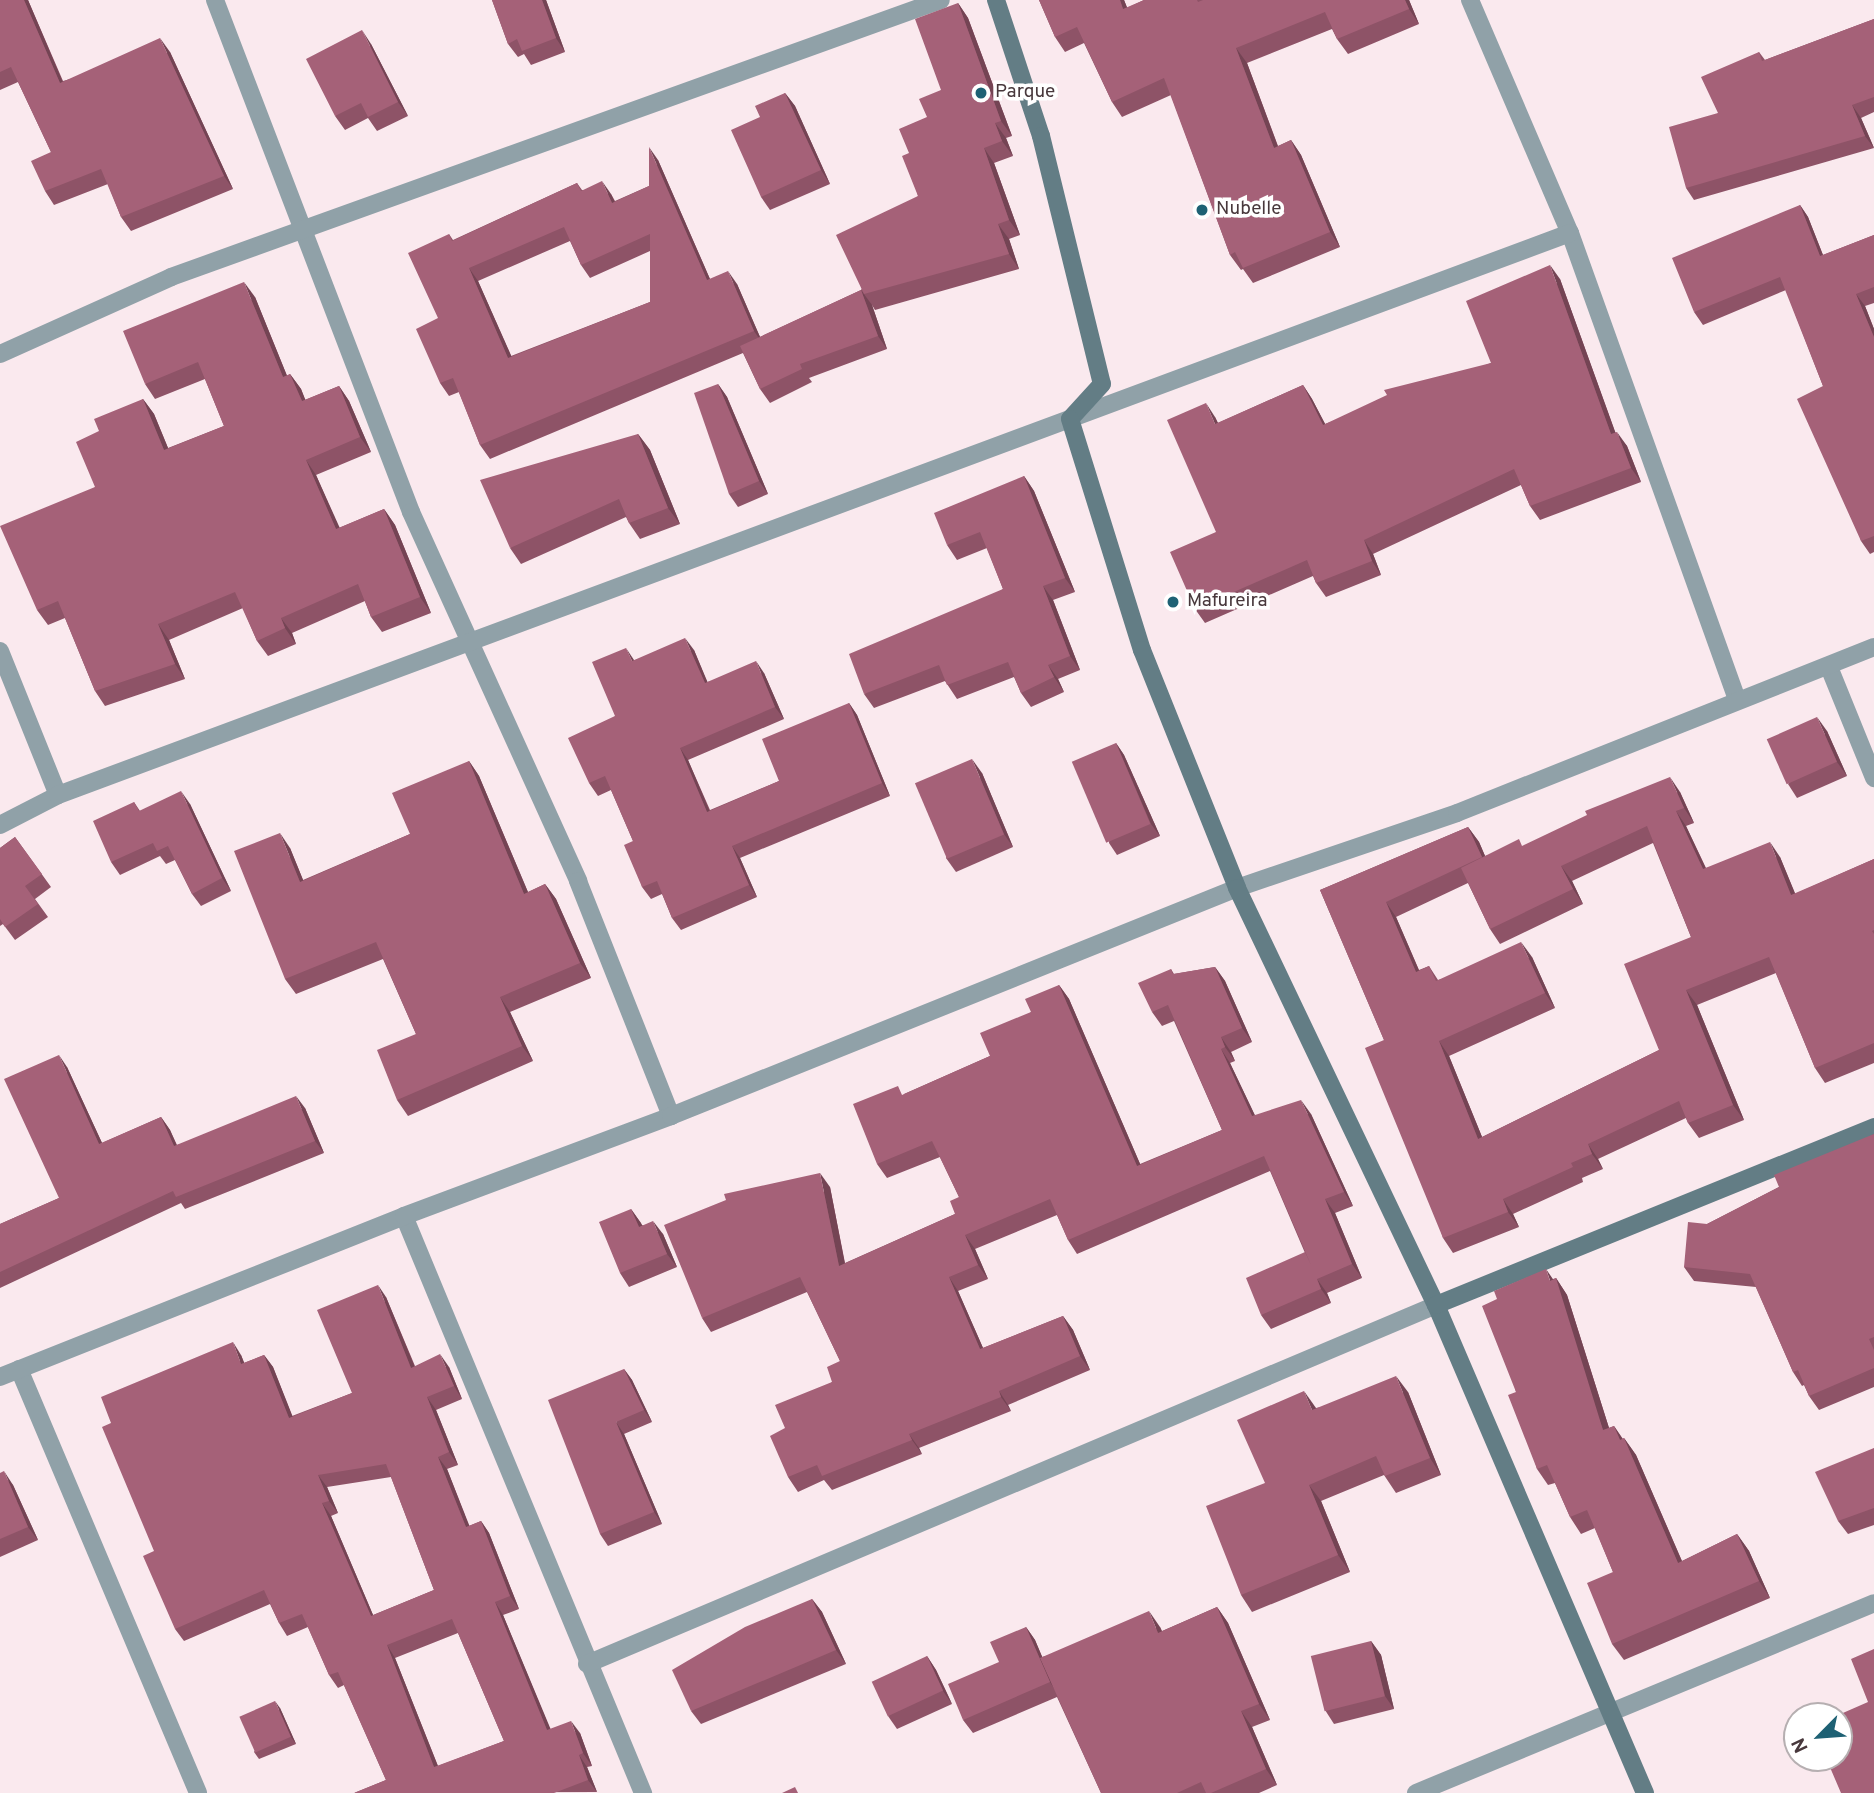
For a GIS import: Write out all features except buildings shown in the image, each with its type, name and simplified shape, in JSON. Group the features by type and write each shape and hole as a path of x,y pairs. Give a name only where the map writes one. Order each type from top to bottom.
{"street":[{"path":"215,0 411,512 578,881 671,1116"},
{"path":"0,354 171,277 941,0"},
{"path":"996,0 1041,136 1102,384 1070,419"},
{"path":"1470,0 1570,233 1737,700"},
{"path":"0,825 58,795 1570,233"},
{"path":"1070,419 1142,650 1237,888 1436,1305 1644,1793"},
{"path":"0,1377 404,1216 671,1116 1237,888 1457,813 1874,647"},
{"path":"0,651 58,795"},
{"path":"1829,667 1874,778"},
{"path":"587,1664 1436,1305 1874,1127"},
{"path":"404,1216 587,1664 643,1793"},
{"path":"19,1368 198,1793"},
{"path":"1416,1793 1874,1603"}],"place":[{"name":"Parque","path":"981,93"},
{"name":"Nubelle","path":"1202,210"},
{"name":"Mafureira","path":"1173,602"}]}
